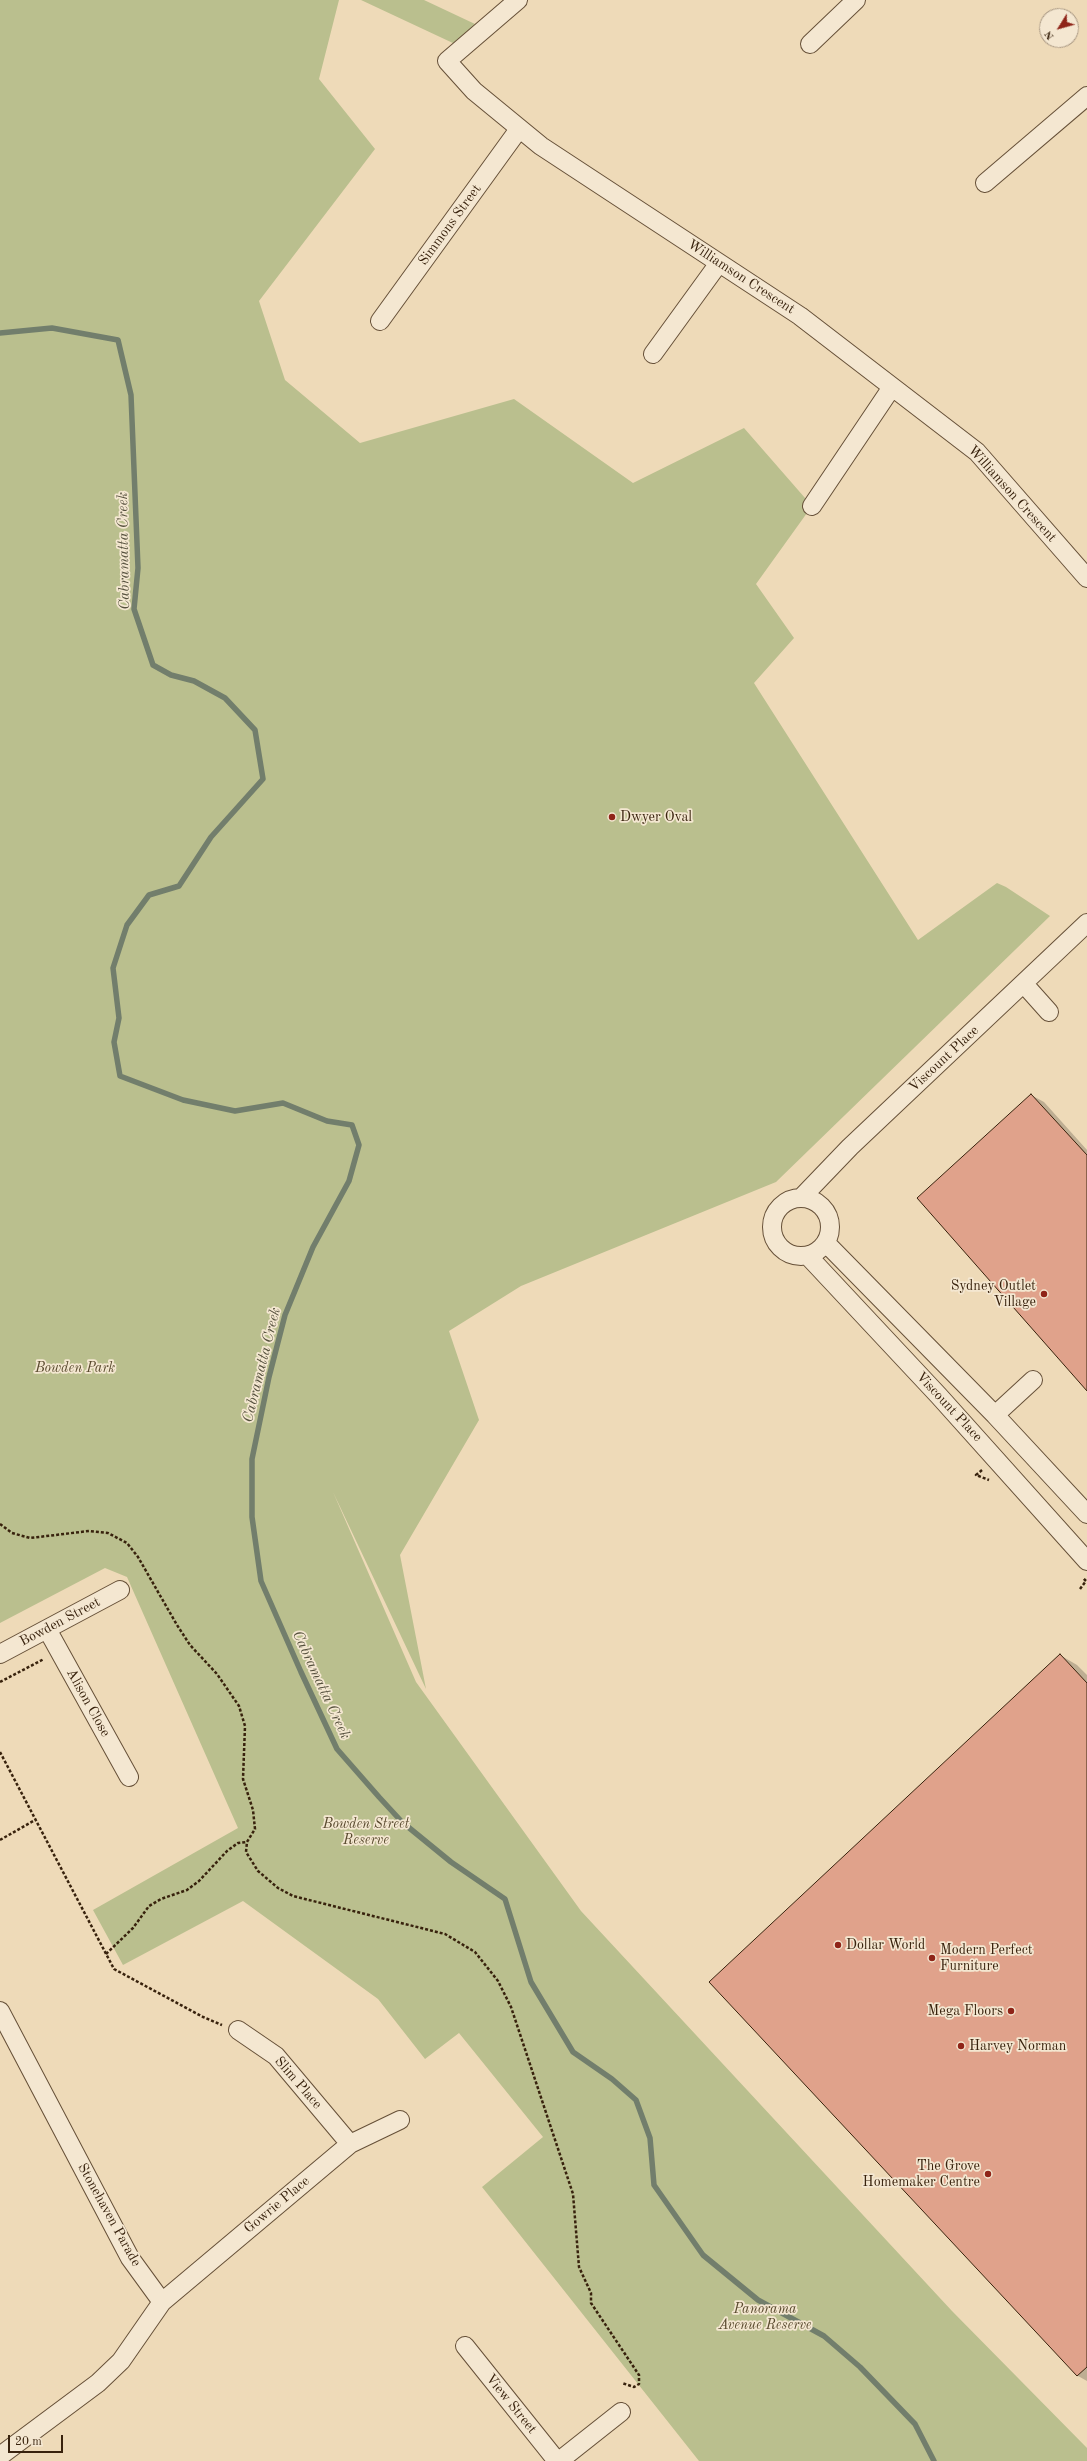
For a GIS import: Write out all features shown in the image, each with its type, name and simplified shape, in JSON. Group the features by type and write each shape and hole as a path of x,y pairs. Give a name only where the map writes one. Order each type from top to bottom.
{"street":[{"name":"Williamson Crescent","path":"518,0 446,61 474,91 540,146 800,316 978,452 1087,578"},
{"path":"810,44 856,0"},
{"path":"985,183 1087,96"},
{"name":"Simmons Street","path":"380,321 519,129"},
{"path":"653,354 719,263"},
{"path":"812,506 892,387"},
{"name":"Viscount Place","path":"802,1197 850,1147 1087,923"},
{"path":"1024,984 1049,1012"},
{"path":"802,1197 817,1203 827,1214 830,1223 826,1243 815,1253 808,1256 798,1257 779,1248 771,1230 776,1210 783,1203 802,1197"},
{"name":"Viscount Place","path":"826,1243 995,1415 1087,1514"},
{"name":"Viscount Place","path":"808,1256 939,1396 1087,1561"},
{"path":"995,1415 1033,1380"},
{"name":"Bowden Street","path":"0,1654 120,1590"},
{"name":"Alison Close","path":"47,1629 129,1777"},
{"name":"Stonehaven Parade","path":"0,2011 130,2258 162,2302"},
{"name":"Slim Place","path":"238,2030 276,2056 350,2144"},
{"name":"Gowrie Place","path":"162,2302 350,2144 400,2120"},
{"path":"0,2456 98,2383 121,2360 162,2302"},
{"name":"View Street","path":"465,2346 558,2461"},
{"path":"558,2461 621,2412"}],"path":[{"path":"0,1524 12,1533 30,1538 90,1531 108,1533 127,1542 138,1557 190,1645 217,1674 239,1706 245,1726 243,1779 254,1816 255,1829 247,1842 246,1852 258,1871 278,1888 293,1896 445,1934 475,1952 498,1981 511,2007 573,2194 579,2268 592,2293 591,2303 639,2375 639,2384 634,2387 622,2383"},
{"path":"0,1682 60,1651"},
{"path":"0,1752 114,1969 203,2017 238,2030"},
{"path":"0,1840 35,1820"},
{"path":"106,1954 133,1928 150,1906 161,1899 187,1890 199,1881 227,1850 238,1843 247,1842"}],"green space":[{"path":"0,0 339,0 319,79 375,149 259,301 285,380 360,443 514,399 633,483 744,428 812,506 756,584 794,638 754,683 918,940 997,883 1006,887 1050,916 776,1182 521,1286 449,1331 479,1420 400,1555 426,1689 333,1492 416,1682 581,1911 952,2311 1087,2448 1087,2461 699,2461 482,2187 543,2137 459,2033 425,2059 378,1999 243,1901 123,1965 93,1910 238,1828 127,1577 105,1568 0,1623"},
{"path":"361,0 424,0 475,24 455,44"}],"building":[{"name":"Sydney Outlet Village","path":"1031,1094 1087,1155 1087,1391 917,1198"},
{"name":"The Grove Homemaker Centre","path":"1060,1654 1087,1683 1087,2367 1077,2376 709,1982"}],"waterway":[{"name":"Cabramatta Creek","path":"0,333 52,328 118,340 131,395 138,568 134,609 153,665 171,675 194,681 225,698 255,730 263,779 211,837 179,886 149,895 127,925 113,968 119,1018 114,1042 120,1076 183,1100 235,1111 283,1103 327,1121 352,1125 359,1145 349,1181 313,1247 285,1315 269,1377 252,1459 252,1517 261,1581 337,1749 402,1822 451,1862 505,1899 531,1982 573,2052 612,2079 636,2100 650,2138 654,2185 703,2255 758,2300 824,2336 860,2367 915,2424 934,2461"}],"place":[{"name":"Dwyer Oval","path":"612,817"},
{"name":"Sydney Outlet Village","path":"1044,1294"},
{"name":"Dollar World","path":"838,1945"},
{"name":"Modern Perfect Furniture","path":"932,1958"},
{"name":"Mega Floors","path":"1011,2011"},
{"name":"Harvey Norman","path":"961,2046"},
{"name":"The Grove Homemaker Centre","path":"988,2174"}],"park label":[{"name":"Bowden Park","path":"75,1368"},
{"name":"Bowden Street Reserve","path":"366,1832"},
{"name":"Panorama Avenue Reserve","path":"765,2318"}]}
